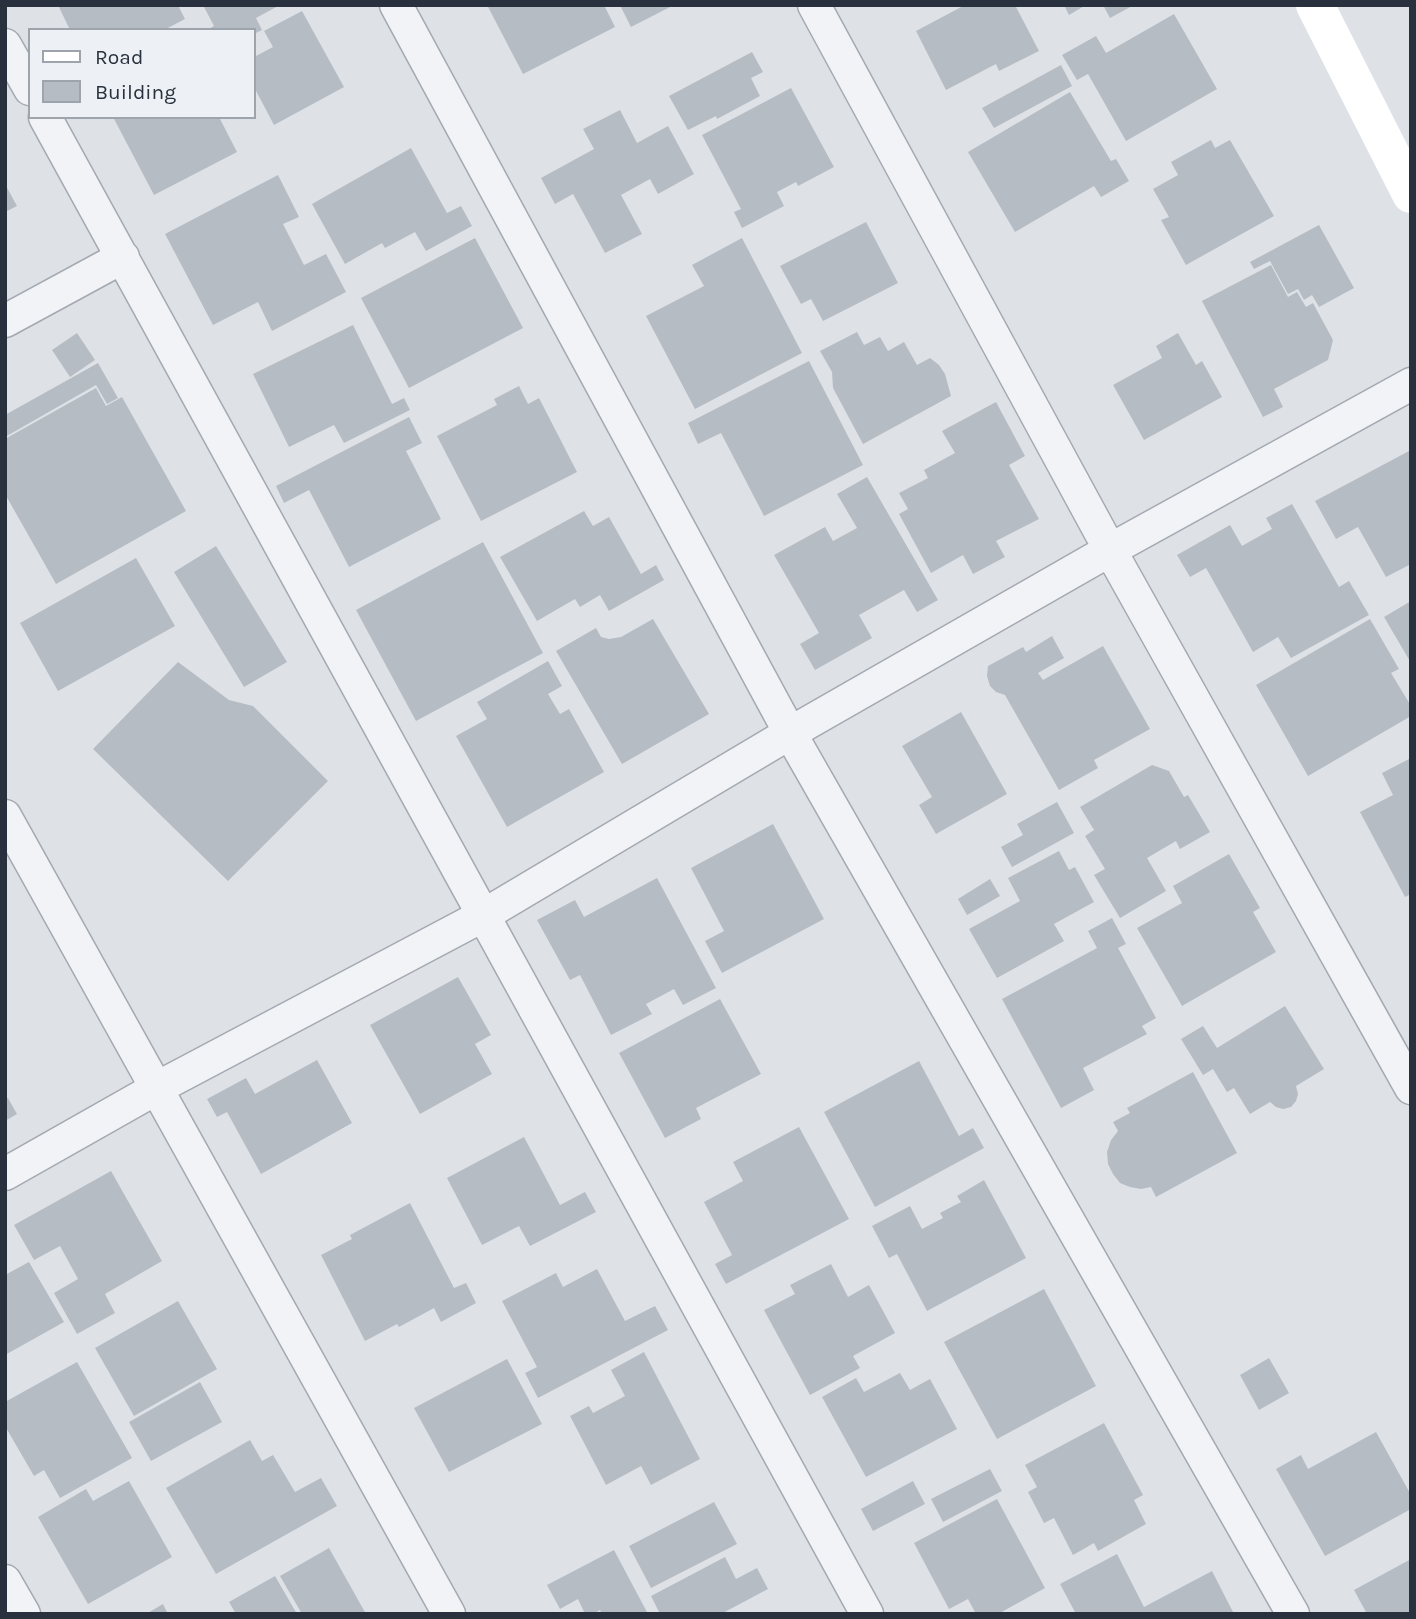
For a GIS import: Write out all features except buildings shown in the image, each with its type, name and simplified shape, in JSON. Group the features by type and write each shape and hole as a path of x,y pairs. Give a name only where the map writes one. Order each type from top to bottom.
{"street":[{"path":"396,5 790,733 1293,1614"},
{"path":"814,5 1110,550 1411,1088"},
{"path":"1315,5 1411,194"},
{"path":"5,45 28,85"},
{"path":"46,119 867,1614"},
{"path":"5,321 123,257"},
{"path":"5,1174 157,1088 484,915 790,733 1110,550 1411,384"},
{"path":"5,816 449,1614"},
{"path":"5,1581 24,1614"}]}
